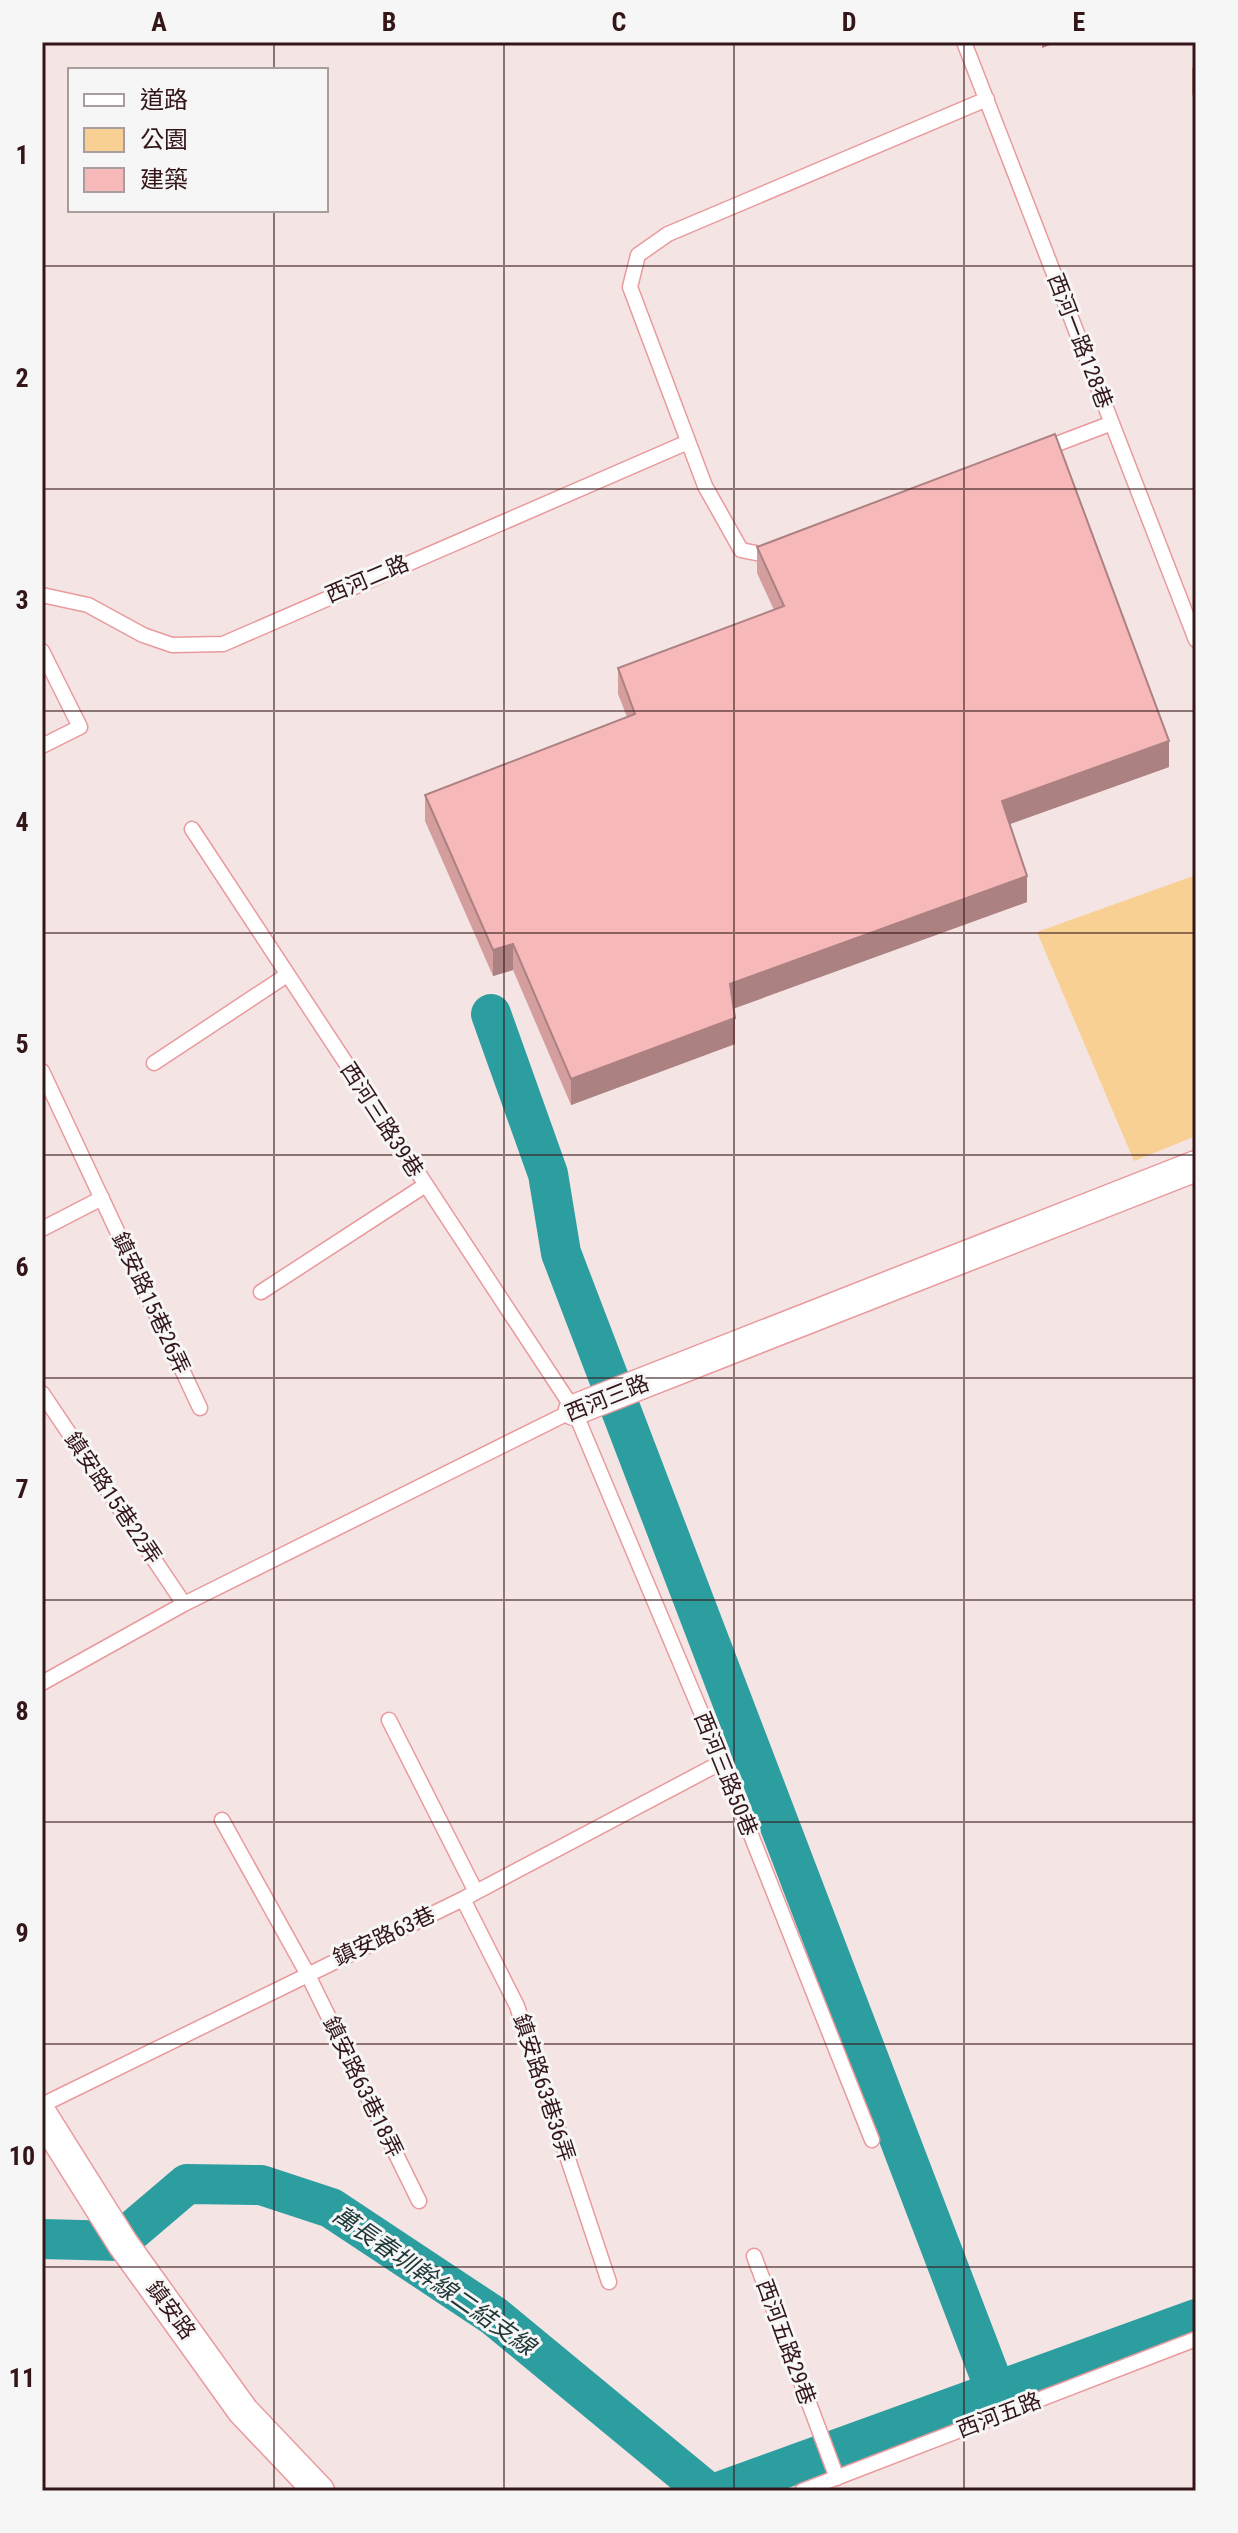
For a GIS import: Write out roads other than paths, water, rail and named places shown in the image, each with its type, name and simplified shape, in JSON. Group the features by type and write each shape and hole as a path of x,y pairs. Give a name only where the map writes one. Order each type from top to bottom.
{"street":[{"name":"西河三路","path":"574,1410 1196,1166"},
{"name":"鎮安路","path":"42,2115 123,2244 243,2411 319,2491"}],"lane":[{"name":"西河一路128巷","path":"964,42 1196,640"},
{"path":"795,544 766,555 741,550 711,498 630,287 638,255 668,234 987,99"},
{"path":"1025,456 1112,423"},
{"name":"西河二路","path":"42,595 88,605 143,635 172,645 223,644 688,442"},
{"path":"42,651 80,727 42,746"},
{"name":"西河三路39巷","path":"192,829 574,1410"},
{"path":"154,1063 287,975"},
{"name":"鎮安路15巷26弄","path":"42,1071 45,1087 102,1198 200,1408"},
{"path":"261,1292 424,1186"},
{"path":"42,1229 102,1198"},
{"name":"鎮安路15巷22弄","path":"42,1393 184,1604"},
{"name":"西河三路","path":"42,1683 184,1604 574,1410"},
{"name":"西河三路50巷","path":"574,1410 722,1762 872,2140"},
{"name":"鎮安路63巷36弄","path":"389,1720 517,2006 609,2282"},
{"name":"鎮安路63巷","path":"42,2105 469,1896 722,1762"},
{"name":"鎮安路63巷18弄","path":"222,1820 307,1973 419,2201"},
{"name":"西河五路29巷","path":"754,2256 837,2478"},
{"name":"西河五路","path":"811,2489 1196,2339"}],"waterway":[{"path":"491,1014 548,1174 561,1253 996,2392"},
{"name":"萬長春圳幹線二結支線","path":"42,2239 120,2241 187,2184 261,2185 331,2208 494,2316 706,2491"},
{"name":"萬長春圳幹線二結支線","path":"721,2491 1196,2319"}]}
